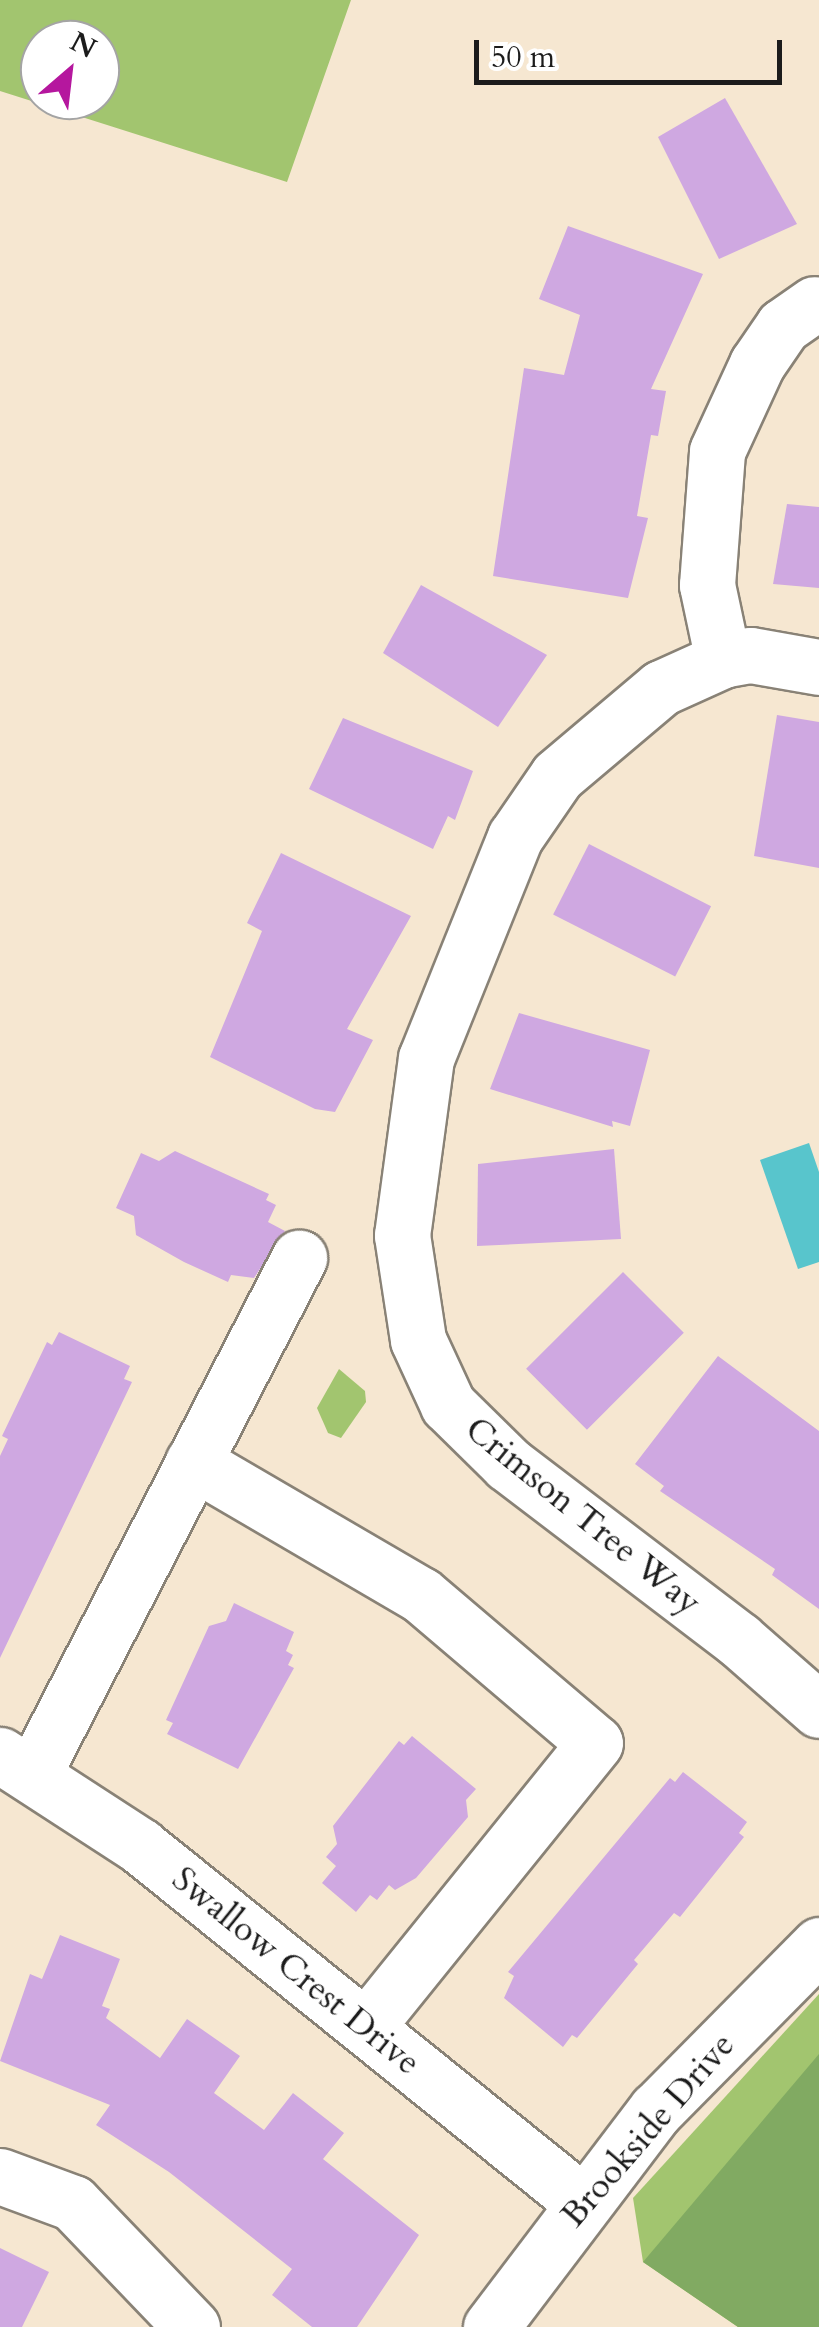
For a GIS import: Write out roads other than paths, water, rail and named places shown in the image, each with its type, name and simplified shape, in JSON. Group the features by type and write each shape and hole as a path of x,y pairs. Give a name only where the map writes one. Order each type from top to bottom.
{"street":[{"path":"723,660 707,585 717,451 757,364 783,326 814,304"},
{"name":"Crimson Tree Way","path":"819,667 750,656 723,660 661,688 583,750 515,837 426,1058 402,1236 418,1340 448,1405 508,1464 739,1640 819,1710"},
{"path":"16,1765 193,1462 299,1258"},
{"path":"193,1462 420,1596 595,1743 366,2027"},
{"name":"Swallow Crest Drive","path":"16,1765 140,1846 581,2202"},
{"name":"Brookside Drive","path":"492,2327 581,2202 656,2110 819,1945"},
{"path":"0,2176 73,2203 192,2327"}],"water":[{"path":"809,1143 819,1172 819,1262 798,1269 760,1160"}]}
